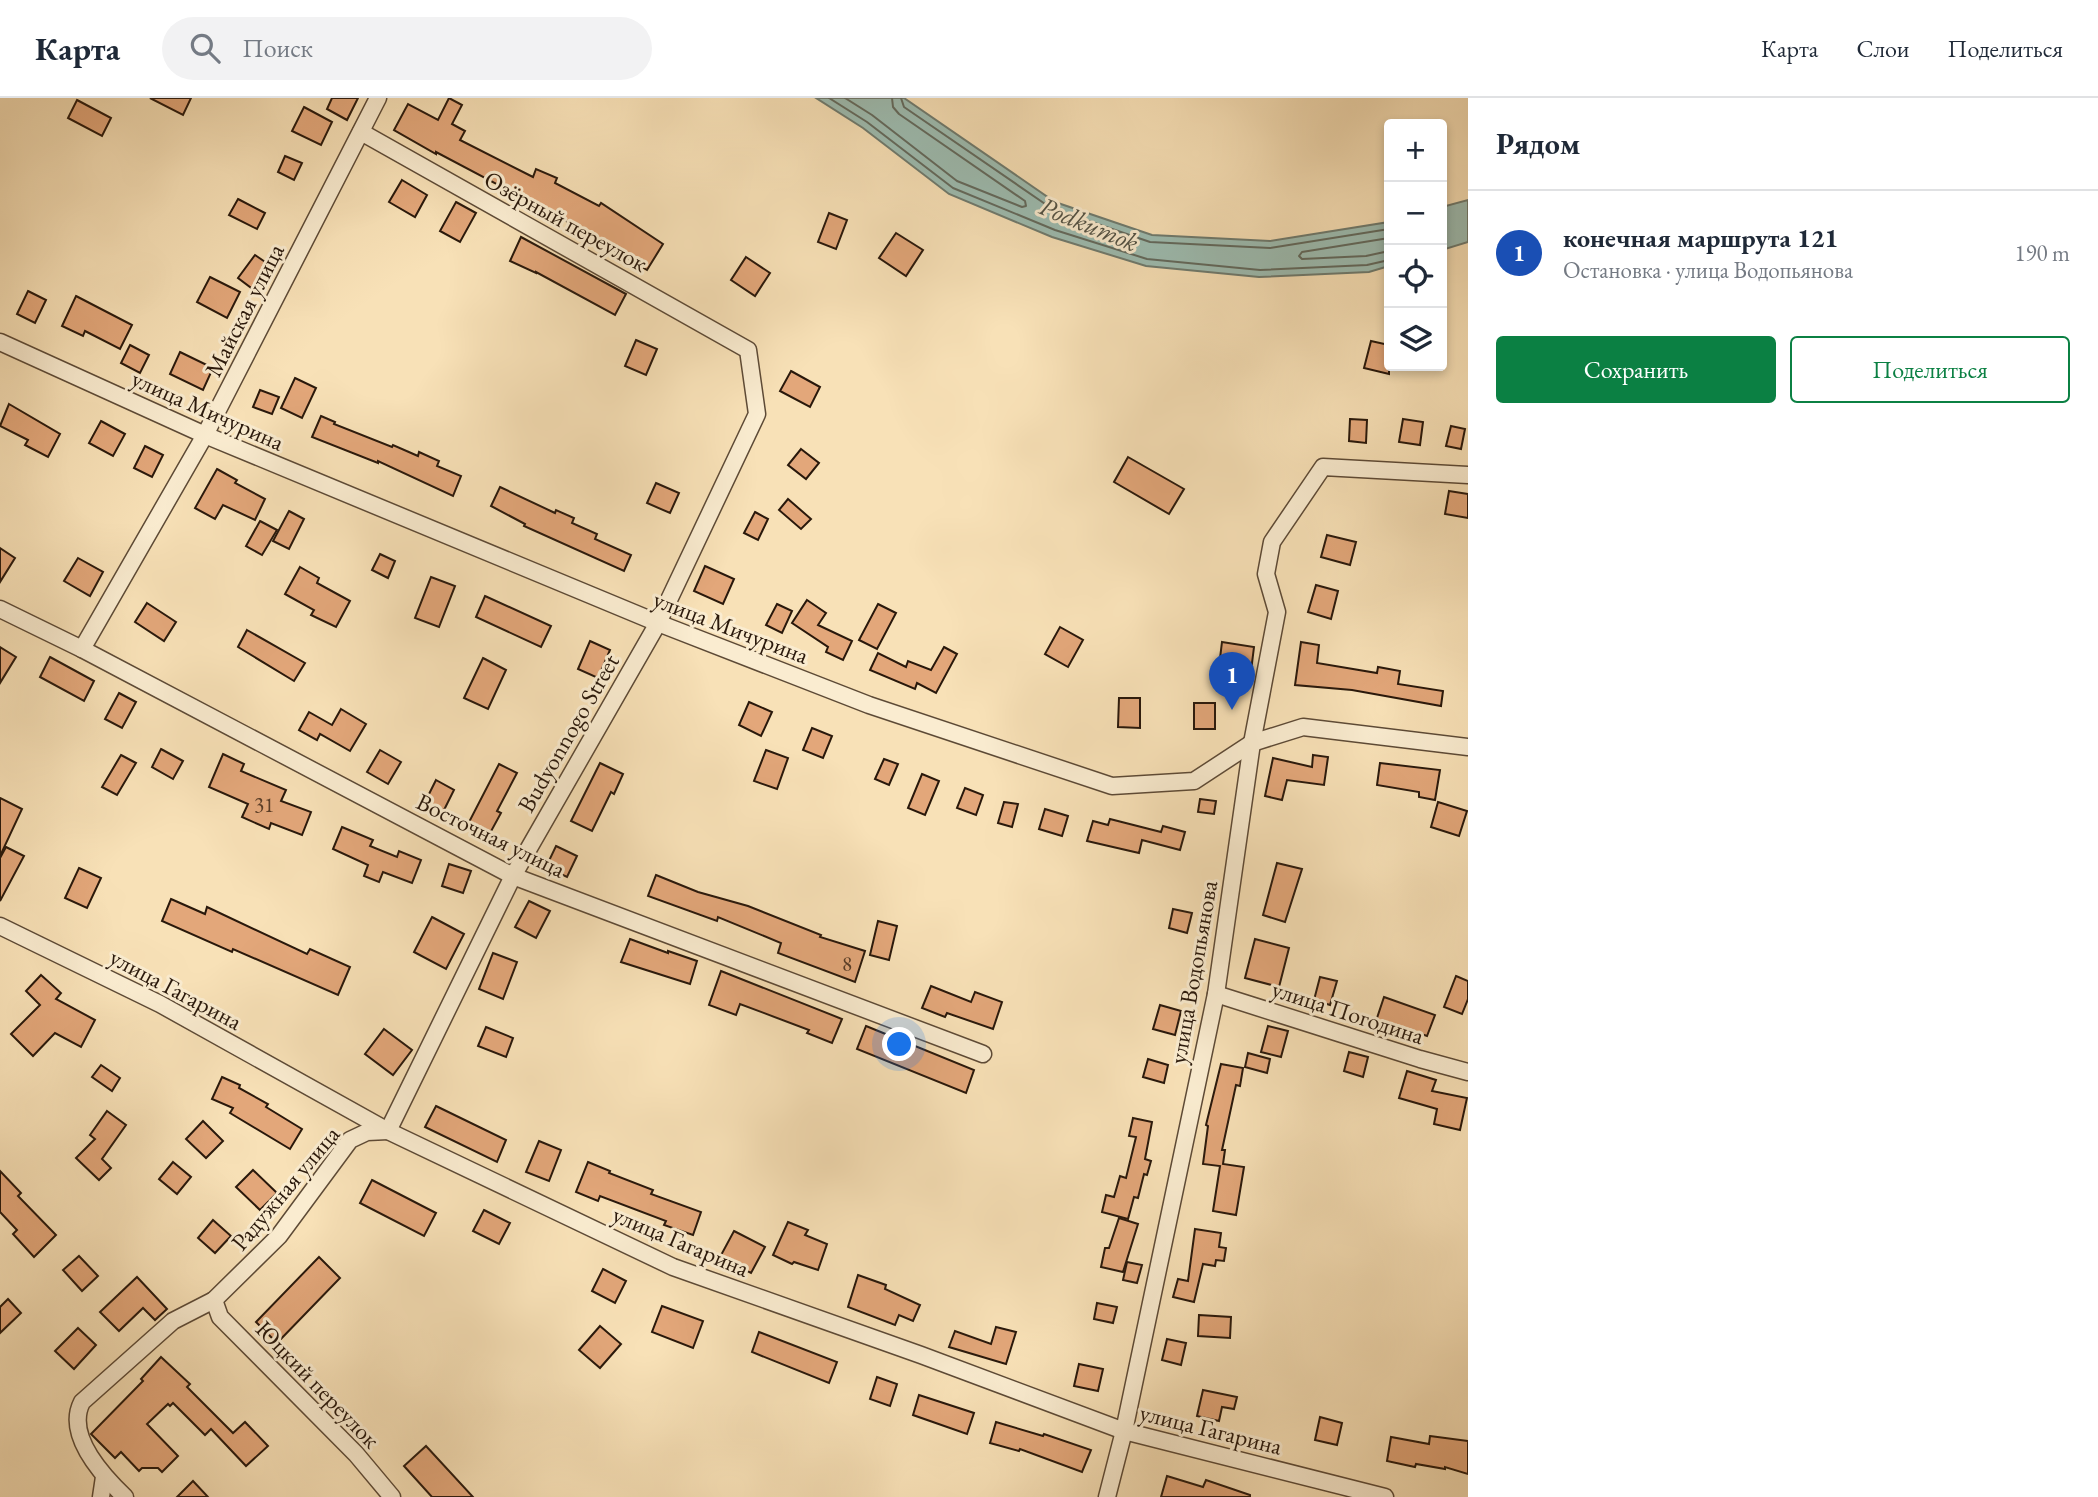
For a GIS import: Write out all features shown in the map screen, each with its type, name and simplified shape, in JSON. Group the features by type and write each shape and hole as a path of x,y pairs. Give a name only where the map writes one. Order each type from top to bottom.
{"street":[{"name":"Майская улица","path":"82,649 205,435 379,98"},
{"name":"Озёрный переулок","path":"361,132 748,350"},
{"name":"улица Мичурина","path":"0,342 205,435 657,623 869,705 1112,786 1194,781 1252,743 1303,727 1468,747"},
{"name":"Budyonnogo Street","path":"388,1131 513,876 657,623 757,414 748,350"},
{"name":"улица Водопьянова","path":"1107,1497 1124,1431 1216,994 1252,743 1277,612 1266,574 1272,542 1323,467 1468,475"},
{"name":"Восточная улица","path":"0,608 513,876 983,1054"},
{"name":"улица Гагарина","path":"0,926 160,1004 388,1131 673,1267 1124,1431 1385,1497"},
{"name":"улица Погодина","path":"1216,994 1468,1072"},
{"name":"Радужная улица","path":"125,1497 104,1477 79,1434 76,1413 82,1402 173,1321 215,1300 279,1236 350,1140 367,1132 388,1131"},
{"name":"Юцкий переулок","path":"215,1300 220,1317 356,1454 392,1497"},
{"path":"101,1497 104,1477"}],"water":[{"name":"Podkumok","path":"816,98 904,98 1055,202 1152,235 1270,241 1384,223 1384,268 1369,272 1259,277 1146,266 1052,237 949,194 863,128"},
{"path":"1468,200 1468,242 1447,248 1447,245 1447,206"}],"building":[{"path":"150,98 191,98 183,115"},
{"path":"332,98 358,98 347,120 327,109"},
{"path":"449,98 462,105 452,124 465,131 460,140 533,177 536,169 557,178 555,183 599,206 601,203 663,244 647,270 584,233 585,231 394,130 408,104 438,120"},
{"path":"77,100 111,118 102,136 68,118"},
{"path":"304,107 332,122 321,145 292,131"},
{"path":"285,156 302,163 294,180 278,172"},
{"path":"402,180 427,195 415,217 389,202"},
{"path":"238,199 265,213 257,229 229,215"},
{"path":"456,202 476,213 460,242 440,231"},
{"path":"829,213 847,220 836,249 818,242"},
{"path":"896,233 923,250 906,276 879,258"},
{"path":"521,237 626,294 615,315 536,272 510,261"},
{"path":"255,255 271,266 254,290 238,278"},
{"path":"746,257 770,273 755,296 731,280"},
{"path":"210,277 240,292 227,318 197,302"},
{"path":"28,291 46,300 35,323 17,314"},
{"path":"76,296 132,325 120,349 85,331 83,336 62,326"},
{"path":"636,340 657,349 646,375 625,366"},
{"path":"1371,341 1384,344 1384,371 1389,371 1389,374 1364,368"},
{"path":"130,345 149,355 140,373 121,363"},
{"path":"180,352 213,368 203,390 170,374"},
{"path":"791,371 820,387 810,407 780,391"},
{"path":"295,378 316,388 302,418 281,408"},
{"path":"260,390 279,397 272,414 253,407"},
{"path":"9,404 60,434 48,457 25,445 28,440 0,426"},
{"path":"321,416 335,422 334,424 392,447 393,445 418,456 419,452 439,461 437,466 461,476 453,496 378,461 312,437"},
{"path":"1350,419 1367,420 1366,443 1349,441"},
{"path":"1403,419 1423,422 1420,445 1399,442"},
{"path":"101,421 125,434 113,456 89,443"},
{"path":"1451,426 1465,429 1461,449 1446,446"},
{"path":"145,446 163,455 152,477 134,468"},
{"path":"801,449 819,463 806,479 788,465"},
{"path":"1128,457 1184,489 1169,514 1114,482"},
{"path":"217,469 237,480 235,483 265,499 255,520 223,505 215,519 195,508"},
{"path":"656,483 679,493 670,513 647,503"},
{"path":"500,487 555,513 556,510 574,518 572,523 597,534 595,539 631,555 624,571 524,526 525,524 491,506"},
{"path":"1449,491 1468,494 1468,518 1445,514"},
{"path":"788,499 811,519 801,529 779,510"},
{"path":"289,511 304,519 289,549 273,541"},
{"path":"755,512 768,519 758,540 744,533"},
{"path":"260,521 277,530 262,555 246,546"},
{"path":"1327,535 1356,542 1350,565 1321,557"},
{"path":"0,548 15,558 0,582"},
{"path":"380,554 395,561 388,578 372,570"},
{"path":"78,558 103,572 90,596 64,581"},
{"path":"705,566 734,579 723,604 694,591"},
{"path":"300,567 319,578 317,583 350,601 336,627 311,615 314,610 285,594"},
{"path":"431,577 455,586 439,627 415,618"},
{"path":"1316,585 1338,591 1331,619 1308,612"},
{"path":"485,596 551,626 541,647 476,617"},
{"path":"807,600 826,613 818,625 852,641 843,660 826,652 828,647 792,623"},
{"path":"147,603 176,622 164,641 135,622"},
{"path":"777,604 792,611 782,633 766,625"},
{"path":"878,604 896,613 877,649 859,640"},
{"path":"1060,627 1083,640 1068,667 1045,654"},
{"path":"247,630 305,663 294,681 238,647"},
{"path":"590,641 610,650 598,678 578,669"},
{"path":"1222,642 1254,647 1250,679 1218,675"},
{"path":"1301,642 1319,645 1317,663 1377,673 1378,667 1400,671 1398,684 1443,691 1441,706 1352,690 1295,685"},
{"path":"0,647 16,657 0,683"},
{"path":"944,647 957,654 936,693 917,683 915,689 870,670 878,653 906,667 908,661 931,670"},
{"path":"50,657 94,681 84,701 40,677"},
{"path":"483,658 506,670 488,709 464,698"},
{"path":"119,693 136,702 122,728 105,719"},
{"path":"1119,698 1140,698 1140,728 1118,727"},
{"path":"749,702 772,712 761,736 739,725"},
{"path":"1194,703 1215,703 1215,729 1194,729"},
{"path":"341,709 366,724 350,751 320,734 317,740 299,730 309,712 332,725"},
{"path":"812,728 832,736 823,758 803,750"},
{"path":"161,749 183,761 173,779 152,767"},
{"path":"380,750 401,762 388,784 367,772"},
{"path":"766,750 788,758 777,789 754,781"},
{"path":"223,754 244,764 241,771 286,790 281,801 311,812 302,835 271,823 269,829 242,817 248,804 209,787"},
{"path":"121,755 136,763 117,795 102,787"},
{"path":"1313,755 1328,757 1324,785 1287,780 1282,800 1265,796 1273,758 1312,767"},
{"path":"884,759 898,764 889,785 875,779"},
{"path":"600,763 623,774 592,831 571,821"},
{"path":"1380,763 1440,770 1435,800 1419,797 1419,792 1377,785"},
{"path":"499,764 517,773 497,811 501,813 489,835 468,824"},
{"path":"922,774 939,781 925,815 908,808"},
{"path":"436,780 454,790 443,812 425,802"},
{"path":"965,788 983,795 976,815 957,808"},
{"path":"0,798 22,809 0,856"},
{"path":"1200,799 1216,801 1214,814 1198,812"},
{"path":"1004,802 1018,804 1012,827 998,823"},
{"path":"1438,802 1467,811 1459,836 1431,827"},
{"path":"1045,809 1068,816 1062,836 1039,829"},
{"path":"1110,819 1161,832 1163,826 1185,832 1180,850 1142,840 1139,853 1087,841 1093,821 1108,825"},
{"path":"342,827 373,840 370,846 397,857 399,851 421,860 412,883 383,872 379,882 364,876 368,865 333,849"},
{"path":"556,846 577,856 567,877 546,867"},
{"path":"6,847 24,856 0,901 0,858"},
{"path":"1277,863 1302,869 1285,922 1263,915"},
{"path":"449,864 471,871 463,893 442,886"},
{"path":"79,868 101,878 87,908 65,898"},
{"path":"656,875 698,892 748,906 821,935 820,937 865,951 855,982 778,953 781,943 718,917 717,921 648,896"},
{"path":"171,899 205,914 207,907 307,954 310,949 350,967 338,995 162,921"},
{"path":"529,901 550,911 536,938 515,927"},
{"path":"1173,909 1192,913 1187,933 1169,928"},
{"path":"432,917 464,934 446,969 414,952"},
{"path":"878,921 897,926 889,960 870,955"},
{"path":"630,939 697,961 690,984 621,962"},
{"path":"1255,939 1289,948 1279,987 1245,978"},
{"path":"493,953 517,962 503,999 479,989"},
{"path":"721,971 842,1019 832,1043 807,1033 809,1030 740,1004 736,1015 709,1005"},
{"path":"41,975 61,993 56,999 95,1020 81,1047 55,1033 33,1056 11,1034 40,1005 26,991"},
{"path":"1456,976 1468,981 1468,999 1462,1014 1444,1007"},
{"path":"1320,977 1337,981 1330,1005 1314,1000"},
{"path":"931,986 971,1002 975,992 1002,1002 993,1029 947,1013 945,1017 922,1008"},
{"path":"1384,997 1435,1015 1427,1036 1376,1021"},
{"path":"1160,1005 1181,1011 1175,1035 1153,1029"},
{"path":"866,1026 974,1070 966,1093 857,1049"},
{"path":"1268,1026 1288,1031 1281,1057 1261,1052"},
{"path":"486,1027 513,1038 506,1057 478,1046"},
{"path":"384,1029 412,1050 393,1075 365,1054"},
{"path":"1349,1052 1368,1057 1363,1077 1344,1071"},
{"path":"1248,1053 1270,1059 1267,1073 1245,1067"},
{"path":"1148,1059 1168,1065 1164,1083 1143,1077"},
{"path":"1221,1064 1243,1068 1240,1086 1236,1085 1222,1150 1225,1150 1223,1164 1244,1167 1236,1215 1213,1211 1220,1166 1203,1164 1206,1125"},
{"path":"101,1065 120,1078 112,1091 92,1077"},
{"path":"1407,1071 1436,1080 1432,1091 1467,1098 1460,1130 1434,1124 1437,1109 1399,1098"},
{"path":"222,1077 240,1085 239,1088 268,1104 266,1107 302,1129 290,1149 230,1113 233,1108 212,1099"},
{"path":"436,1106 506,1140 497,1162 425,1127"},
{"path":"107,1111 126,1125 102,1159 111,1168 99,1180 76,1158 95,1139 90,1135"},
{"path":"1133,1118 1152,1122 1145,1159 1151,1161 1147,1175 1144,1174 1138,1198 1134,1197 1128,1219 1102,1212 1106,1195 1114,1197 1120,1176 1126,1178 1136,1137 1129,1136"},
{"path":"203,1121 223,1141 206,1158 186,1139"},
{"path":"539,1141 561,1150 549,1181 526,1172"},
{"path":"173,1162 191,1177 177,1194 159,1179"},
{"path":"588,1162 653,1190 651,1194 701,1212 693,1235 664,1225 666,1221 600,1196 598,1201 576,1192"},
{"path":"253,1170 277,1193 260,1210 236,1187"},
{"path":"0,1171 21,1193 18,1196 56,1235 34,1257 13,1234 17,1230 0,1212"},
{"path":"372,1180 436,1213 424,1236 360,1203"},
{"path":"484,1210 510,1223 499,1244 473,1231"},
{"path":"1119,1218 1138,1224 1123,1272 1101,1267 1105,1248 1109,1248"},
{"path":"213,1220 231,1236 215,1253 198,1238"},
{"path":"788,1222 808,1230 805,1235 827,1244 818,1270 794,1262 792,1264 773,1255"},
{"path":"1195,1229 1221,1233 1219,1247 1226,1248 1224,1261 1216,1260 1215,1266 1203,1264 1194,1302 1173,1297 1178,1279 1188,1281"},
{"path":"734,1231 765,1247 751,1273 720,1257"},
{"path":"79,1256 98,1276 82,1291 63,1270"},
{"path":"319,1257 340,1278 277,1343 256,1322"},
{"path":"1127,1262 1142,1265 1137,1283 1123,1280"},
{"path":"603,1269 626,1281 615,1303 592,1291"},
{"path":"858,1275 886,1285 885,1289 920,1305 913,1321 899,1315 895,1325 848,1307"},
{"path":"137,1277 167,1309 155,1320 143,1308 119,1331 100,1312"},
{"path":"8,1299 21,1313 0,1333 0,1307"},
{"path":"1097,1303 1117,1307 1113,1323 1094,1319"},
{"path":"662,1306 703,1321 693,1348 652,1332"},
{"path":"1199,1315 1231,1317 1230,1338 1198,1336"},
{"path":"600,1326 621,1344 600,1368 579,1350"},
{"path":"996,1327 1016,1332 1006,1364 949,1347 955,1331 991,1344"},
{"path":"78,1328 96,1345 74,1369 55,1351"},
{"path":"759,1332 837,1362 829,1383 752,1352"},
{"path":"1167,1339 1186,1343 1181,1365 1162,1360"},
{"path":"161,1357 190,1384 187,1387 233,1433 245,1422 268,1446 246,1466 211,1429 205,1435 173,1403 170,1406 168,1404 147,1424 178,1456 162,1472 158,1468 142,1468 139,1471 121,1452 115,1458 91,1434 143,1381 141,1379"},
{"path":"1079,1364 1103,1369 1098,1391 1074,1386"},
{"path":"877,1377 897,1384 890,1406 870,1399"},
{"path":"1203,1390 1237,1397 1234,1409 1222,1407 1219,1421 1197,1416"},
{"path":"919,1395 974,1413 967,1434 913,1415"},
{"path":"1320,1417 1342,1423 1337,1445 1315,1440"},
{"path":"996,1422 1091,1450 1082,1472 1020,1449 1019,1451 990,1443"},
{"path":"1430,1436 1468,1441 1468,1474 1445,1467 1416,1464 1415,1467 1387,1461 1391,1437 1429,1444"},
{"path":"426,1446 473,1497 432,1497 404,1466"},
{"path":"1167,1476 1203,1487 1206,1480 1250,1497 1161,1497"},
{"path":"193,1481 208,1497 177,1497"}],"place":[{"name":"конечная маршрута 121","path":"1232,710"}]}
